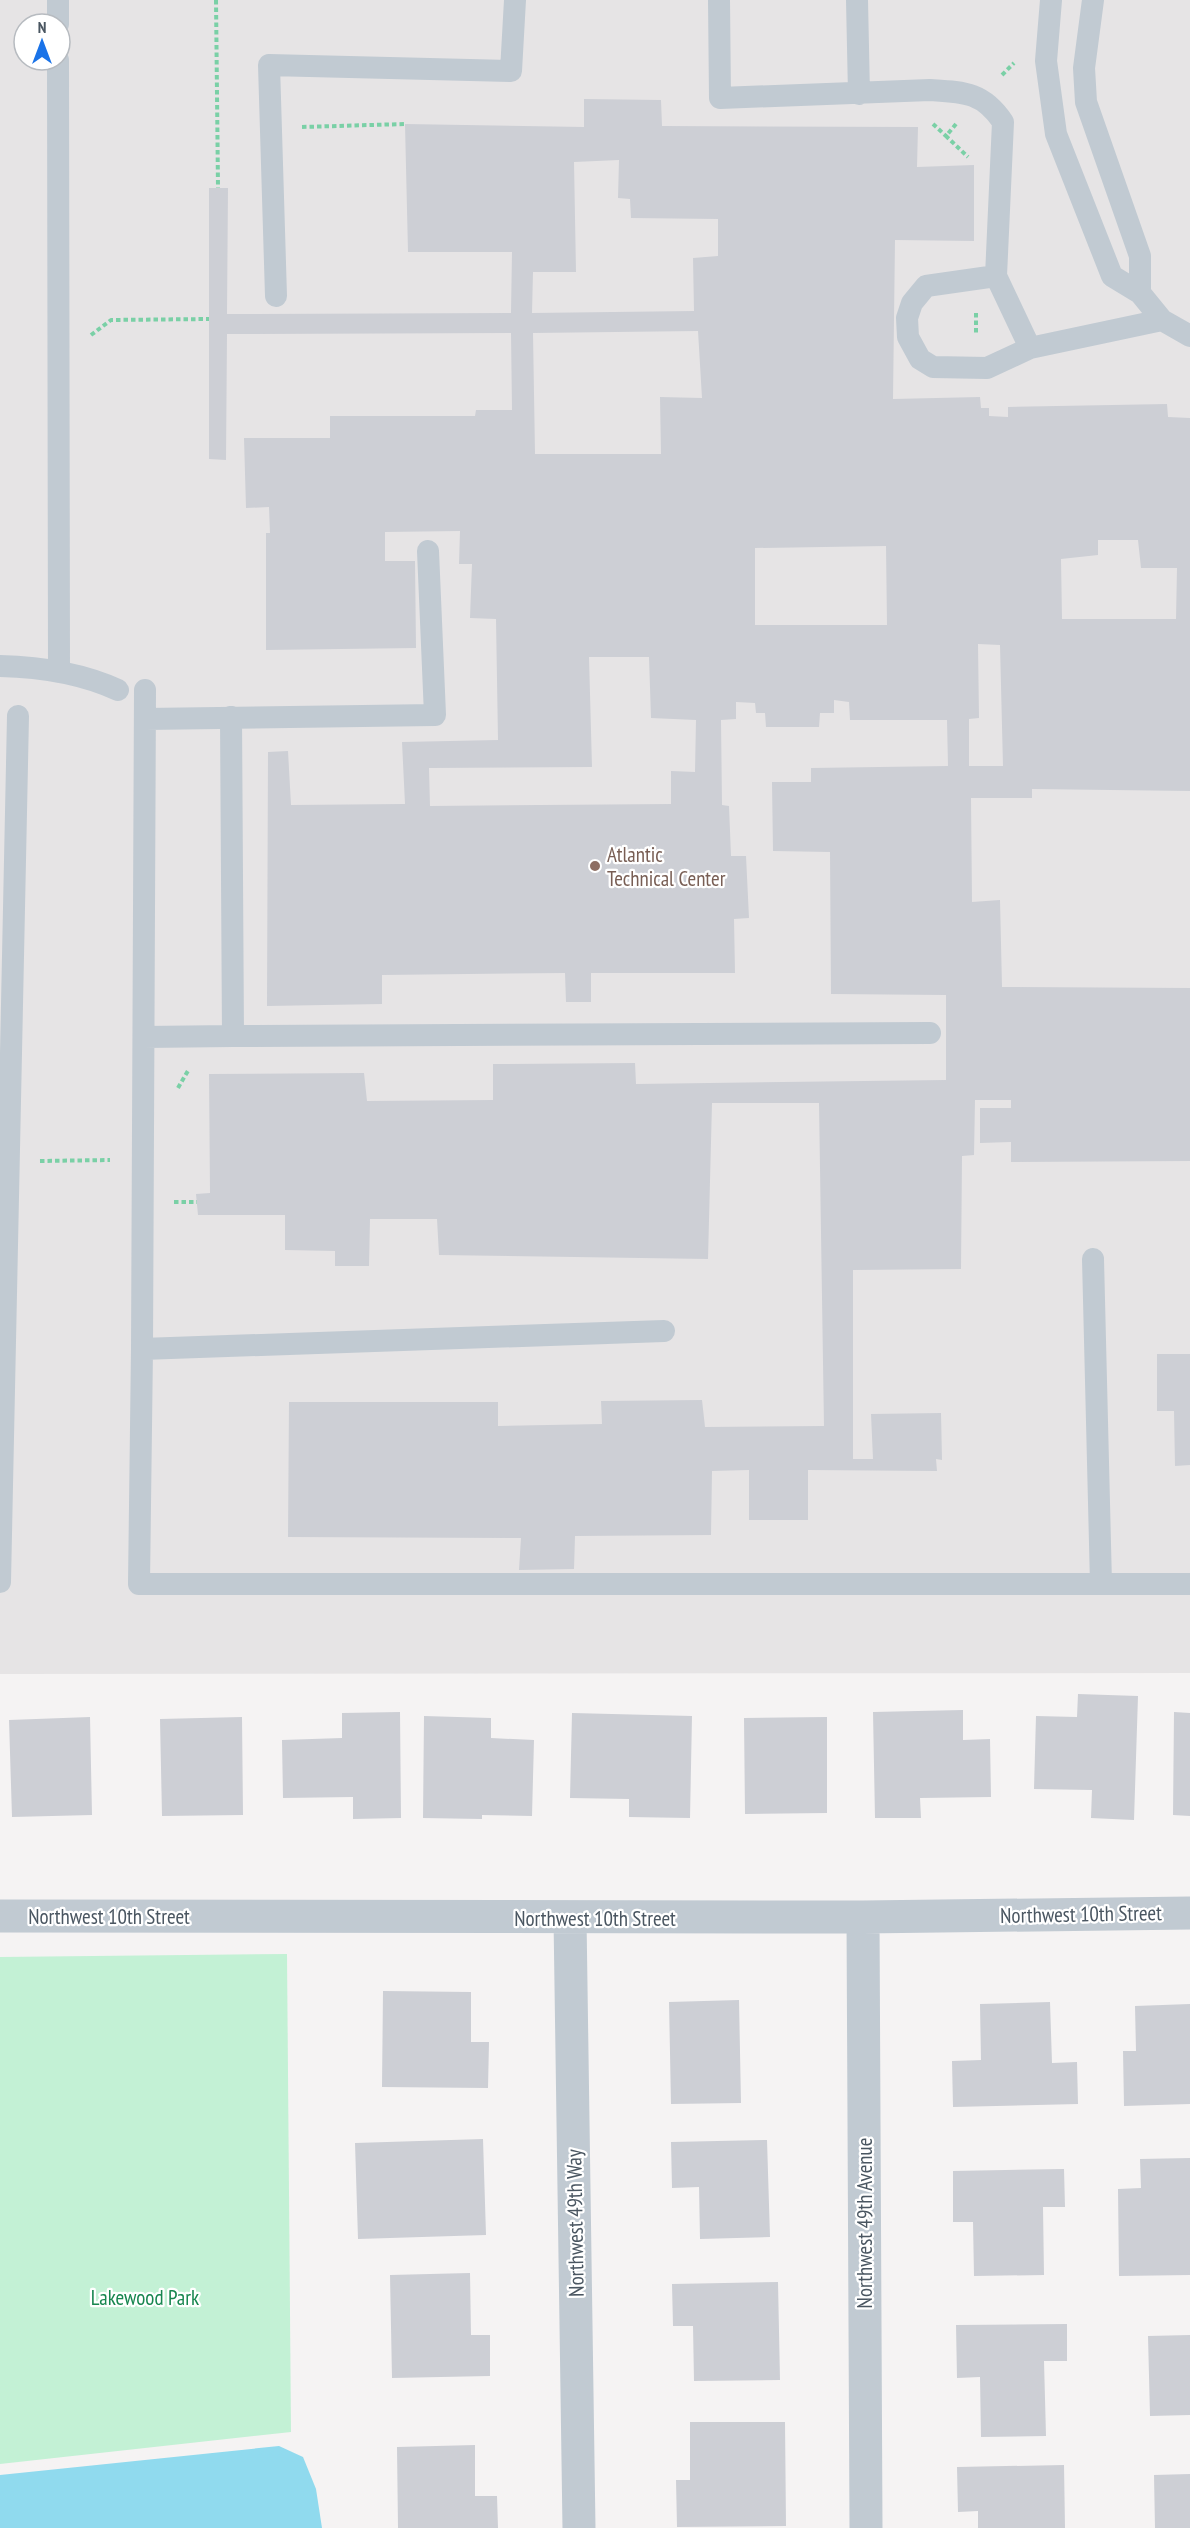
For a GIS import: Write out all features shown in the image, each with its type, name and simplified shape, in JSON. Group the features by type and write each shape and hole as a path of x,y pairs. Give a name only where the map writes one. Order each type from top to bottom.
{"street":[{"name":"Northwest 10th Street","path":"0,1916 570,1918 1190,1913"},
{"name":"Northwest 49th Avenue","path":"863,1917 866,2528"},
{"name":"Northwest 49th Way","path":"570,1918 579,2528"}],"lane":[{"path":"276,296 269,65 511,71 515,0"},
{"path":"719,0 720,98 930,90 960,92 991,104 1004,122 996,276 1030,348"},
{"path":"857,0 859,94"},
{"path":"1051,0 1046,61 1056,134 1112,276 1140,293 1162,320 1190,336"},
{"path":"1093,0 1084,68 1086,102 1140,256 1140,293"},
{"path":"58,72 59,672"},
{"path":"996,276 926,286 912,303 907,318 908,337 920,359 933,367 987,368 1030,348 1162,320"},
{"path":"146,719 435,715 428,550"},
{"path":"0,666 59,672 97,681 118,690"},
{"path":"146,690 139,1584 1190,1584"},
{"path":"0,1582 18,716"},
{"path":"231,717 234,1036"},
{"path":"144,1037 930,1033"},
{"path":"1093,1259 1101,1584"},
{"path":"142,1349 664,1331"}],"path":[{"path":"216,0 218,188"},
{"path":"271,128 405,124"},
{"path":"59,359 111,320 209,319"},
{"path":"176,1092 189,1068 198,1068"},
{"path":"10,1161 144,1160"},
{"path":"172,1202 197,1202"}],"shaded area":[{"name":"Atlantic Technical Center","path":"0,0 1190,0 1190,1673 0,1674"}],"green space":[{"name":"Lakewood Park","path":"287,1954 291,2432 0,2464 0,1957"}],"water":[{"path":"279,2446 303,2457 316,2489 322,2528 0,2528 0,2475"}],"building":[{"path":"584,99 661,100 662,126 918,127 917,167 974,165 974,241 895,240 893,399 980,397 981,408 989,408 989,416 1008,417 1008,407 1167,404 1168,417 1190,418 1190,791 1032,789 1032,798 971,798 972,902 1000,900 1002,987 1190,988 1190,1161 1011,1162 1011,1142 980,1143 980,1108 1011,1108 1011,1100 975,1100 974,1155 962,1156 961,1269 853,1270 853,1459 873,1459 871,1414 941,1413 942,1460 936,1459 937,1471 808,1470 808,1520 749,1520 749,1470 712,1471 711,1535 575,1536 574,1569 519,1570 521,1538 288,1537 289,1402 498,1402 498,1426 602,1424 601,1401 702,1400 705,1427 824,1426 819,1103 712,1103 708,1259 439,1255 437,1219 370,1219 369,1266 335,1266 335,1251 285,1250 285,1215 198,1215 196,1194 210,1193 209,1074 364,1073 367,1101 493,1100 493,1064 635,1063 636,1084 946,1080 946,995 831,994 830,852 773,851 772,782 811,782 811,768 948,766 947,720 850,720 849,702 834,700 834,713 820,713 819,727 766,727 765,713 756,713 755,703 736,702 736,719 721,720 722,805 729,806 731,856 746,856 749,918 734,919 735,973 591,973 591,1002 566,1002 565,973 382,975 382,1004 267,1006 268,752 288,751 291,805 405,804 402,742 498,740 496,619 470,618 472,564 459,564 460,531 385,532 385,561 415,561 416,648 266,650 266,533 270,533 269,507 246,508 244,438 330,438 330,416 475,416 476,410 512,410 511,333 227,334 226,460 209,459 209,188 228,188 227,314 511,313 512,252 408,252 405,124 584,127","holes":["619,160 618,198 630,199 631,218 718,219 718,256 693,258 694,311 532,313 533,272 576,272 574,162","698,331 702,398 660,397 661,454 535,454 533,333","1098,540 1138,540 1141,568 1177,568 1176,619 1062,619 1061,559 1098,555","886,546 887,625 755,625 755,548","978,644 1000,645 1003,766 969,766 969,719 979,718","589,657 649,657 651,718 696,720 695,772 671,771 671,804 430,806 429,768 592,767"]},
{"path":"1157,1354 1190,1354 1190,1465 1175,1466 1174,1411 1157,1411"},
{"path":"1078,1694 1138,1696 1134,1820 1091,1818 1092,1790 1034,1789 1036,1716 1077,1717"},
{"path":"963,1710 963,1740 990,1739 991,1797 920,1798 921,1818 875,1818 873,1712"},
{"path":"400,1712 401,1818 353,1819 353,1797 283,1798 282,1740 342,1738 342,1713"},
{"path":"1174,1712 1190,1713 1190,1816 1173,1815"},
{"path":"572,1713 692,1716 690,1818 629,1817 629,1799 570,1798"},
{"path":"424,1716 491,1718 491,1738 534,1740 532,1816 482,1815 482,1819 423,1818"},
{"path":"90,1717 92,1815 12,1817 9,1720"},
{"path":"242,1717 243,1815 162,1816 160,1719"},
{"path":"827,1717 827,1813 745,1814 744,1718"},
{"path":"383,1991 471,1992 471,2042 489,2042 488,2088 382,2087"},
{"path":"739,2000 741,2103 671,2104 669,2002"},
{"path":"1050,2002 1052,2063 1077,2062 1078,2104 953,2107 952,2061 981,2060 980,2004"},
{"path":"1190,2004 1190,2104 1124,2106 1123,2051 1136,2051 1135,2006"},
{"path":"483,2139 486,2235 358,2239 355,2143"},
{"path":"767,2140 770,2237 700,2239 699,2187 672,2188 671,2142"},
{"path":"1190,2158 1190,2275 1119,2276 1118,2189 1141,2188 1140,2159"},
{"path":"1064,2169 1065,2207 1043,2207 1044,2275 974,2276 973,2222 953,2222 953,2171"},
{"path":"470,2273 471,2335 490,2335 490,2376 392,2378 390,2275"},
{"path":"778,2282 780,2380 694,2381 693,2326 673,2326 672,2284"},
{"path":"1067,2324 1067,2361 1044,2361 1046,2436 981,2437 980,2377 957,2378 956,2325"},
{"path":"1190,2335 1190,2415 1150,2416 1148,2336"},
{"path":"690,2422 785,2422 786,2526 677,2527 676,2480 690,2480"},
{"path":"475,2445 475,2496 497,2496 498,2528 398,2528 397,2447"},
{"path":"1064,2465 1065,2528 978,2528 978,2511 958,2512 957,2467"},
{"path":"1190,2474 1190,2528 1155,2528 1154,2475"}],"place":[{"name":"Atlantic Technical Center","path":"595,866"}]}
